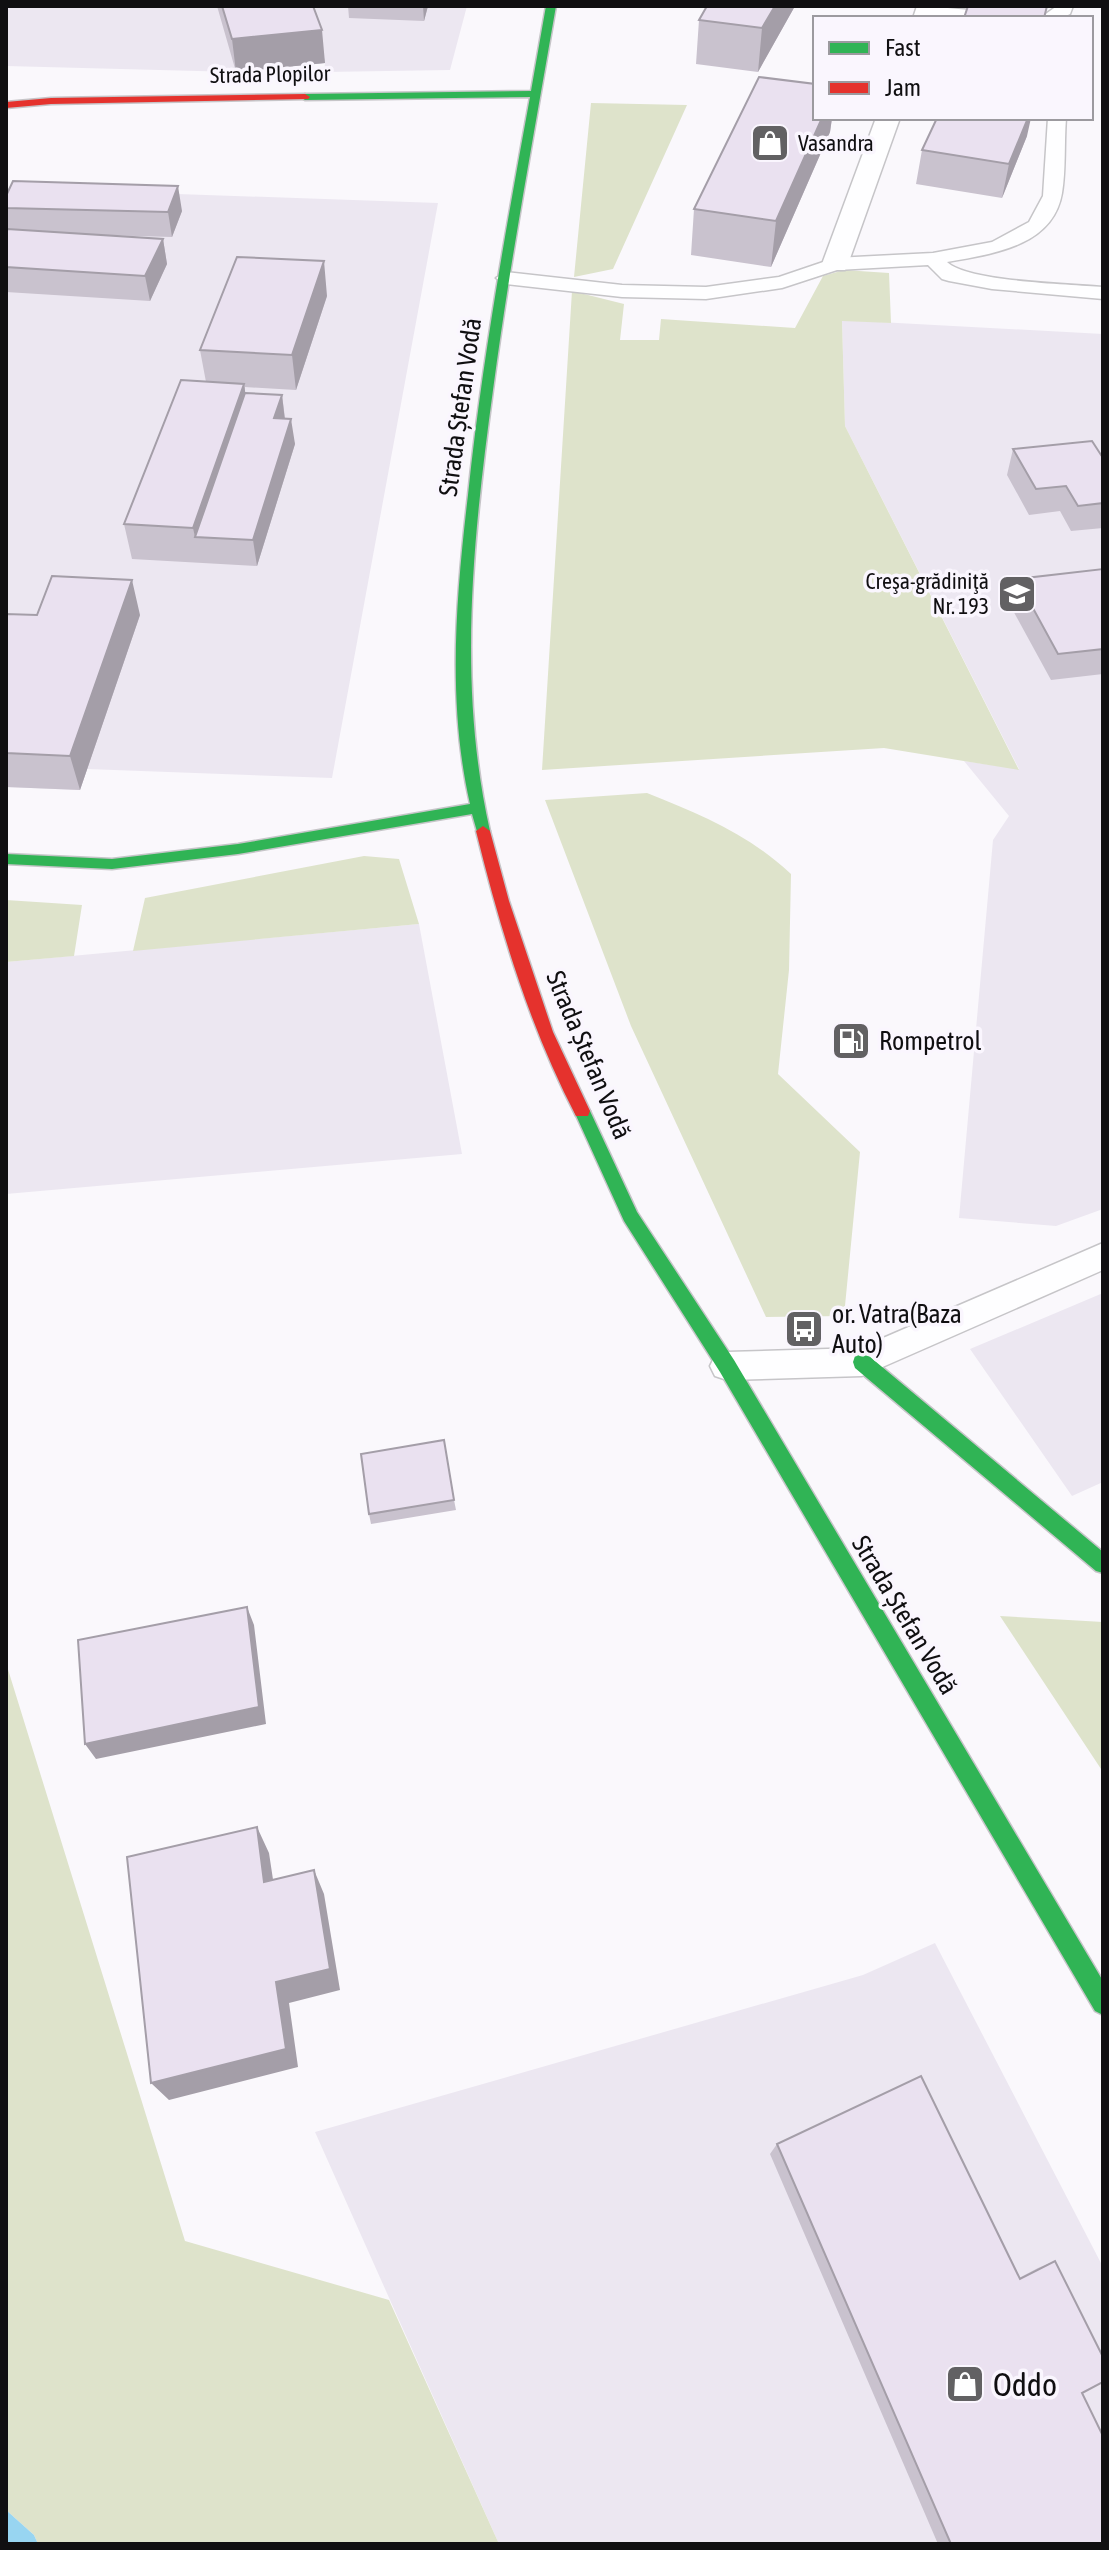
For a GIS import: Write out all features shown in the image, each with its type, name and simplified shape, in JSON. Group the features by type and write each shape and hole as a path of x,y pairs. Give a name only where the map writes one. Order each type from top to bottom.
{"main road":[{"name":"Strada Ștefan Vodă","path":"551,6 534,94 531,132 483,418 463,626 466,740 477,808 501,901 545,1032 630,1216 727,1366 1103,2003"},
{"name":"Strada Plopilor","path":"6,105 51,101 534,94"},
{"path":"6,859 112,864 238,849 477,808"},
{"path":"862,1362 1103,1564"}],"street":[{"path":"835,264 887,120"}],"lane":[{"path":"926,12 977,16"},
{"path":"506,278 622,291 706,293 782,282 835,264 933,259 998,247 1037,226 1052,196 1057,120"},
{"path":"933,259 949,275 963,278 1103,293"},
{"path":"727,1366 862,1362 1103,1256"}],"shaded area":[{"path":"6,6 467,6 450,70 324,72 325,63 236,72 6,66"},
{"path":"6,188 438,203 332,778 87,769 80,790 6,787"},
{"name":"Creşa-grădiniţă Nr. 193","path":"842,320 1103,334 1103,1209 1056,1226 959,1218 993,840 1009,816 964,761 1019,769 845,426"},
{"path":"419,924 462,1154 6,1194 6,962"},
{"path":"1103,1293 1103,1482 1072,1496 970,1349"},
{"path":"935,1943 1103,2267 1103,2544 499,2544 315,2132 863,1975"}],"green space":[{"path":"591,103 687,105 613,269 574,277"},
{"path":"844,270 889,273 891,323 842,321 845,426 1019,770 884,748 542,770 572,291 624,304 620,340 659,340 661,319 795,328 823,276"},
{"path":"647,793 741,837 791,874 789,970 778,1074 860,1152 844,1316 766,1317 631,1026 545,800"},
{"path":"364,856 399,859 419,924 133,951 145,898"},
{"path":"6,900 82,905 74,956 6,962"},
{"path":"1000,1616 1103,1622 1103,1772"},
{"path":"6,1663 185,2241 389,2300 499,2544 38,2544 34,2535 6,2510"}],"water":[{"path":"6,2510 34,2535 38,2544 6,2544"}],"building":[{"path":"222,6 313,6 322,30 232,39"},
{"path":"707,6 775,6 762,28 699,20"},
{"path":"968,6 1047,6 1044,16 965,16"},
{"path":"759,77 813,84 813,120 821,120 776,221 694,209"},
{"path":"936,120 1027,120 1009,164 922,150"},
{"path":"13,181 178,186 168,212 6,208 6,196"},
{"path":"7,229 163,239 145,276 6,267"},
{"path":"237,257 324,261 292,355 200,350"},
{"path":"181,380 244,384 193,528 124,524"},
{"path":"245,393 282,395 274,418 291,419 253,540 195,537"},
{"path":"1092,441 1103,458 1103,503 1078,506 1066,486 1036,489 1013,449"},
{"path":"1103,569 1103,649 1058,654 1017,579"},
{"path":"52,576 132,580 70,756 6,753 6,614 37,615"},
{"path":"444,1440 454,1500 369,1514 361,1454"},
{"path":"247,1607 259,1707 85,1744 78,1640"},
{"path":"257,1827 264,1882 314,1870 330,1969 276,1982 286,2049 151,2083 127,1857"},
{"path":"921,2076 1020,2279 1055,2261 1103,2357 1103,2382 1082,2393 1103,2436 1103,2544 951,2544 777,2144"}],"traffic: fast":[{"path":"483,831 473,787 464,699 467,564 492,357 551,6"},
{"path":"305,97 534,94"},
{"path":"6,859 112,864 238,849 477,808"},
{"path":"582,1111 630,1216 727,1366 1103,2003"},
{"path":"862,1362 1103,1564"}],"traffic: jam":[{"path":"6,105 51,101 305,97"},
{"path":"483,831 501,901 545,1032 582,1111"}],"place":[{"name":"Vasandra","path":"770,143"},
{"name":"Creşa-grădiniţă Nr. 193","path":"1017,594"},
{"name":"Rompetrol","path":"851,1041"},
{"name":"or. Vatra(Baza Auto)","path":"804,1329"},
{"name":"Oddo","path":"965,2384"}]}
